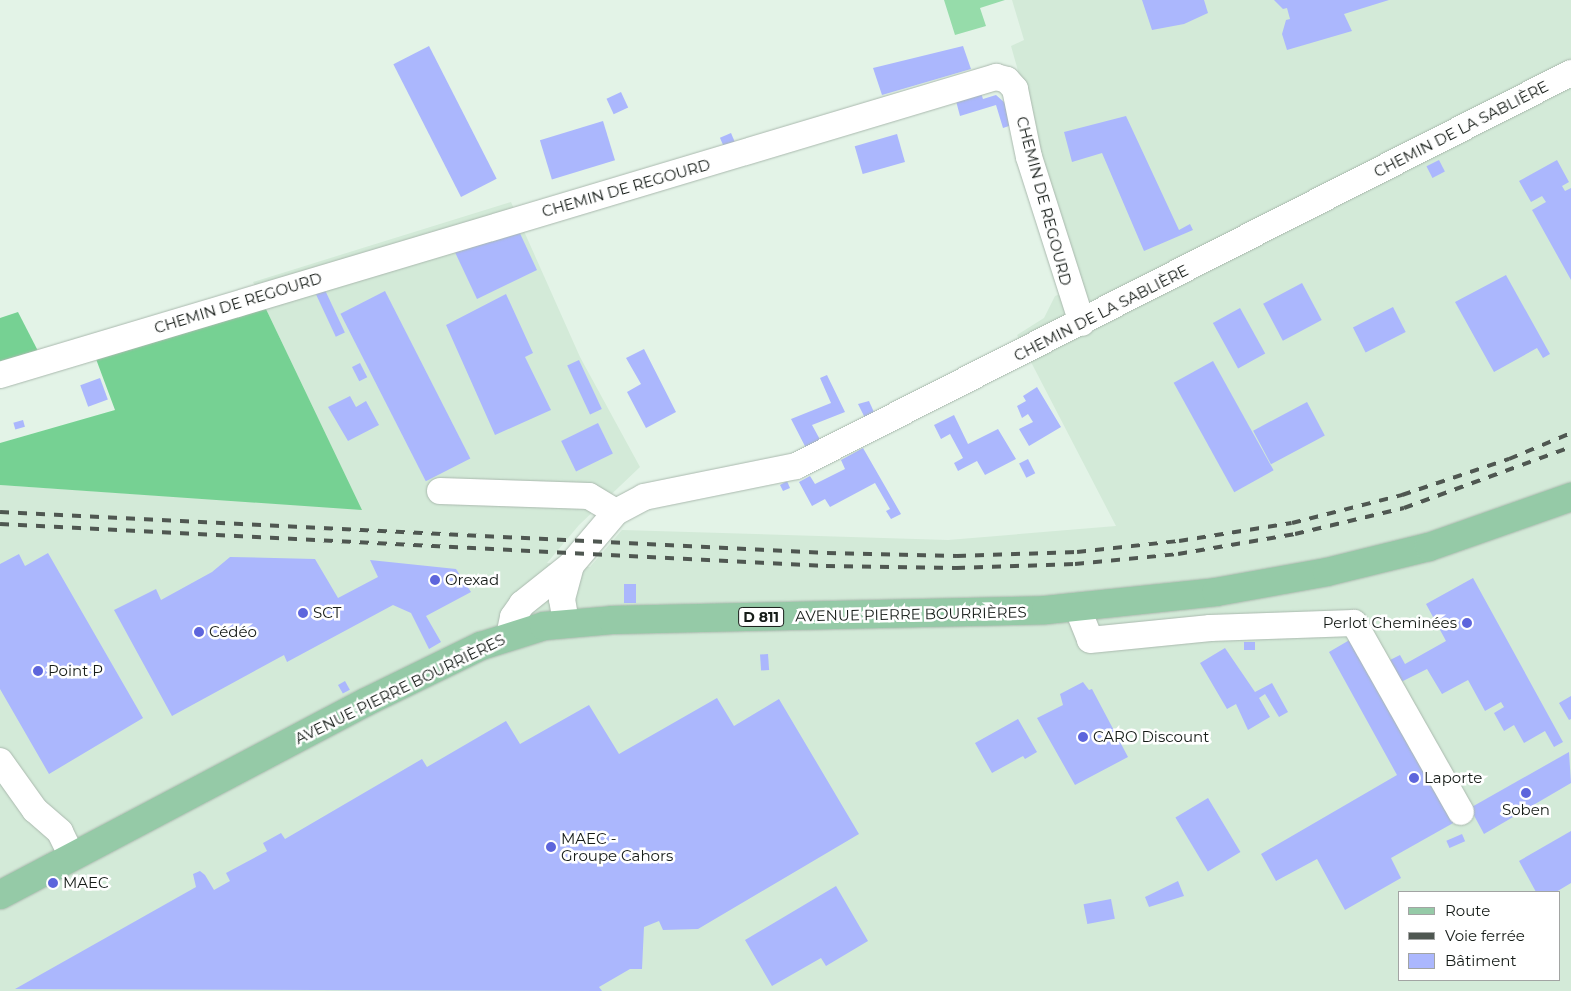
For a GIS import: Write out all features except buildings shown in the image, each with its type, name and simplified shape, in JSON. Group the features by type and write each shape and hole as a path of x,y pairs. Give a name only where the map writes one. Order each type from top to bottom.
{"main road":[{"name":"AVENUE PIERRE BOURRIÈRES","path":"0,895 366,702 509,636 566,622 1077,607 1216,592 1327,572 1429,547 1571,497"}],"street":[{"name":"CHEMIN DE LA SABLIÈRE","path":"509,636 513,616 522,604 570,565 616,512 644,497 796,466 1082,323 1571,73"},
{"name":"CHEMIN DE REGOURD","path":"0,375 996,77 1007,80 1015,89 1029,157 1082,323"},
{"path":"440,491 589,496 616,512"},
{"name":"CHEMIN DE LA SABLIÈRE","path":"566,622 562,599 570,565"},
{"path":"1077,607 1090,640 1210,628 1354,623 1461,812"},
{"path":"0,761 35,810 60,832 72,857"}],"shaded area":[{"path":"1012,0 1571,0 1571,991 0,991 0,485 361,509 253,282 511,202 580,357 640,467 579,525 547,563 590,567 622,530 948,540 1116,526 1017,335 1044,318 1055,296 1079,287 1011,46 1024,40"}],"green space":[{"path":"944,0 1005,0 980,8 986,26 955,35"},
{"path":"265,307 362,510 0,485 0,443 115,410 96,359"},
{"path":"18,312 38,351 0,363 0,318"}],"railway":[{"path":"0,512 827,553 957,556 1077,552 1179,541 1292,523 1402,495 1509,459 1571,433"},
{"path":"0,524 826,566 956,568 1075,564 1178,554 1295,534 1404,508 1571,447"}],"place":[{"name":"Orexad","path":"435,580"},
{"name":"SCT","path":"303,613"},
{"name":"Perlot Cheminées","path":"1467,623"},
{"name":"Cédéo","path":"199,632"},
{"name":"Point P","path":"38,671"},
{"name":"CARO Discount","path":"1083,737"},
{"name":"Laporte","path":"1414,778"},
{"name":"Soben","path":"1526,793"},
{"name":"MAEC - Groupe Cahors","path":"551,847"},
{"name":"MAEC","path":"53,883"}]}
